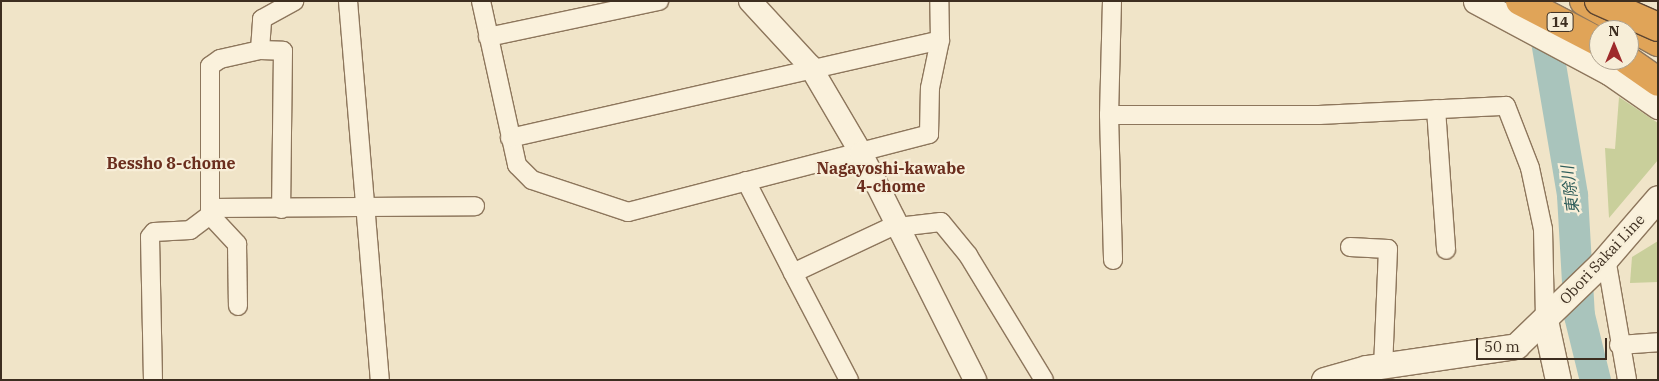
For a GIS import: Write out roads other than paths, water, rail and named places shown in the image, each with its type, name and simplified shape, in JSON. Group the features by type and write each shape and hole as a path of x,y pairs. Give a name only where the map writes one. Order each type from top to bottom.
{"highway":[{"name":"14","path":"1520,1 1589,49"},
{"name":"14","path":"1584,1 1658,42"},
{"path":"1599,1 1658,29"},
{"path":"1639,65 1658,75"},
{"path":"1639,67 1658,82"}],"main road":[{"path":"1612,1 1658,29"},
{"path":"1482,4 1589,50"},
{"path":"1615,70 1658,106"},
{"name":"Obori Sakai Line","path":"1331,379 1383,366 1508,350 1549,316 1604,261 1658,198"},
{"path":"1549,316 1558,380"}],"street":[{"path":"260,50 262,19 294,1"},
{"path":"348,1 362,207 380,380"},
{"path":"481,1 517,166 532,180 628,212 929,134 930,88 940,40 939,1"},
{"path":"488,37 659,1"},
{"path":"750,1 810,66 861,153 975,380"},
{"path":"1112,1 1109,115 1113,260"},
{"path":"510,138 810,66 940,40"},
{"path":"238,306 237,244 210,211 210,66 220,59 260,50 283,51 281,208"},
{"path":"1109,115 1319,115 1506,106 1530,168 1543,229 1549,316"},
{"path":"1436,109 1446,250"},
{"path":"746,181 848,380"},
{"path":"153,380 150,237 154,232 190,230 210,211 281,208 476,206"},
{"path":"793,272 898,225 941,222 968,255 1044,380"},
{"path":"1350,248 1388,249 1383,366"},
{"path":"1604,261 1627,380"},
{"path":"1619,345 1658,342"}],"waterway":[{"name":"東除川","path":"1541,11 1572,195 1579,315 1595,380"}],"district":[{"name":"Bessho 8-chome","path":"171,163"},
{"name":"Nagayoshi-kawabe 4-chome","path":"891,177"}]}
